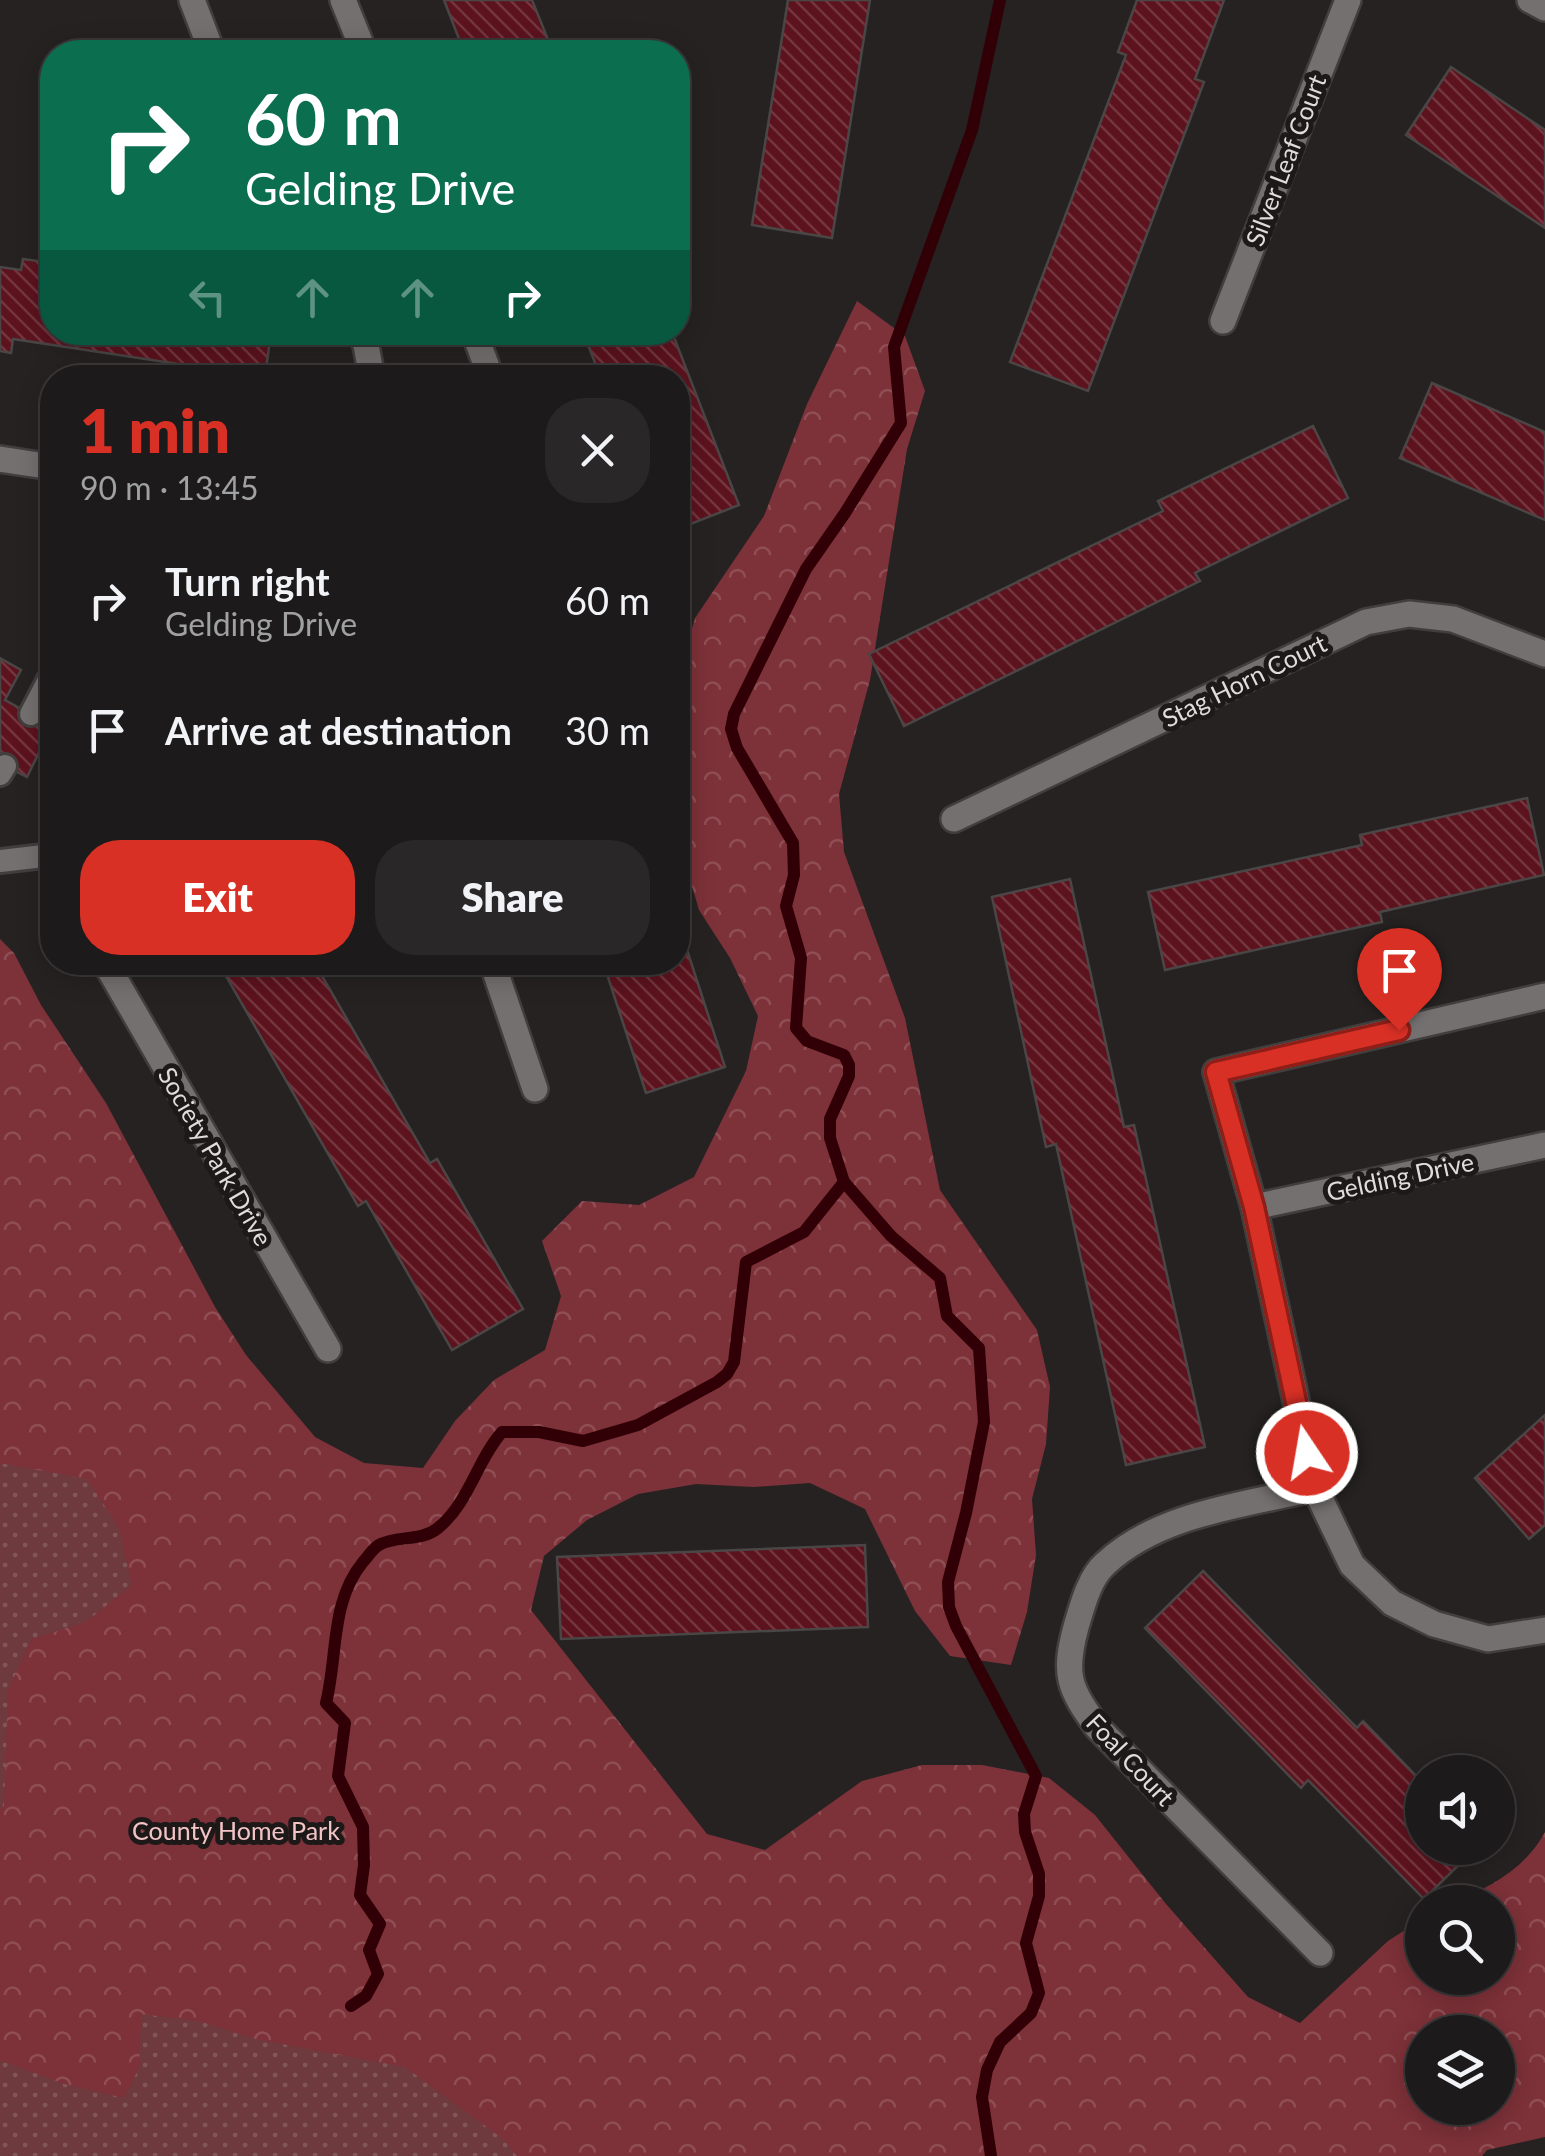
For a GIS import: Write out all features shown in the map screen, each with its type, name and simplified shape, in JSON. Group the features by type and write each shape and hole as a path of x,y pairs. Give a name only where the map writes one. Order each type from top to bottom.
{"street":[{"path":"192,0 207,40"},
{"path":"343,0 359,40"},
{"name":"Silver Leaf Court","path":"1222,321 1348,0"},
{"path":"1530,0 1545,8"},
{"path":"0,459 40,465"},
{"name":"Stag Horn Court","path":"954,819 1366,622 1409,614 1453,619 1545,654"},
{"name":"Society Park Drive","path":"112,975 328,1349"},
{"path":"496,975 535,1089"},
{"path":"1545,996 1216,1072 1254,1207 1315,1488 1352,1565 1392,1603 1434,1624 1488,1639 1545,1630"},
{"name":"Gelding Drive","path":"1254,1207 1545,1144"},
{"name":"Foal Court","path":"1315,1488 1179,1521 1136,1541 1102,1566 1083,1602 1071,1648 1071,1692 1097,1727 1320,1952"}],"lane":[{"path":"31,714 40,697"},
{"path":"0,860 40,856"}],"green space":[{"path":"857,301 905,336 925,391 907,449 870,680 839,794 844,852 905,1018 940,1190 1037,1330 1050,1387 1046,1444 1032,1499 1036,1555 1027,1612 1011,1665 950,1656 915,1611 865,1509 810,1483 754,1487 696,1484 638,1494 587,1520 544,1556 531,1610 707,1834 765,1850 862,1781 922,1765 982,1765 1049,1778 1095,1815 1248,1997 1300,2023 1388,1941 1405,1930 1405,1995 1515,1995 1515,1885 1489,1885 1518,1866 1545,1832 1545,2137 1487,2150 1482,2156 517,2156 503,2139 405,2067 255,2039 199,2021 141,2014 139,2068 124,2098 64,2084 0,2060 0,1809 4,1807 8,1690 32,1639 86,1622 132,1585 119,1528 87,1479 0,1463 0,939 14,953 41,1005 106,1103 215,1307 246,1355 315,1437 364,1463 423,1468 455,1421 494,1380 545,1350 561,1296 542,1241 582,1201 639,1205 694,1177 746,1071 758,1016 730,958 699,910 690,879 690,636 695,618 764,516 807,404"},
{"name":"County Home Park","path":"0,939 697,2156 0,2156"}],"building":[{"path":"444,0 532,0 548,40 459,40"},
{"path":"788,0 870,0 832,238 752,225"},
{"path":"1137,0 1224,0 1195,79 1204,82 1088,391 1010,362 1126,55 1118,52"},
{"path":"1451,67 1545,130 1545,228 1406,135"},
{"path":"23,259 40,261 40,343 13,339 11,353 0,351 0,267 21,270"},
{"path":"53,345 269,345 267,365 185,365"},
{"path":"588,345 677,345 685,365 596,365"},
{"path":"690,378 739,505 690,524"},
{"path":"1432,383 1545,432 1545,520 1400,458"},
{"path":"1313,426 1348,498 1195,573 1200,581 904,726 869,654 1163,511 1158,501"},
{"path":"0,658 21,670 5,700 40,719 40,750 27,777 0,763"},
{"path":"1527,798 1544,875 1380,912 1382,922 1165,970 1148,892 1362,845 1360,835"},
{"path":"1070,879 1124,1127 1134,1125 1205,1447 1126,1465 1056,1144 1046,1147 992,897"},
{"path":"690,959 725,1067 646,1093 607,975 690,975"},
{"path":"225,975 322,975 430,1163 437,1159 523,1309 452,1350 366,1201 358,1206"},
{"path":"1545,1415 1545,1525 1529,1539 1475,1478"},
{"path":"865,1545 868,1627 561,1639 557,1557"},
{"path":"1203,1571 1357,1728 1363,1721 1405,1764 1405,1865 1459,1865 1438,1885 1410,1885 1308,1780 1301,1788 1145,1628"}],"waterway":[{"path":"991,2156 982,2097 987,2070 1000,2042 1031,2013 1039,1993 1026,1943 1039,1896 1039,1874 1025,1832 1024,1814 1036,1776 949,1607 948,1582 984,1422 979,1348 947,1316 940,1278 891,1236 844,1182 830,1138 830,1119 849,1076 849,1065 844,1055 807,1041 796,1028 801,958 786,906 794,875 793,843 737,748 731,729 734,714 806,569 901,423 894,347 972,130 1000,0"},
{"path":"351,2006 366,1996 378,1974 369,1950 380,1924 360,1895 363,1827 338,1776 345,1723 326,1703 340,1612 352,1578 379,1545 431,1532 449,1518 502,1432 539,1432 583,1441 638,1425 727,1374 734,1362 746,1262 804,1232 844,1182"}],"route":[{"path":"1307,1453 1254,1207 1216,1072 1399,1030"}]}
